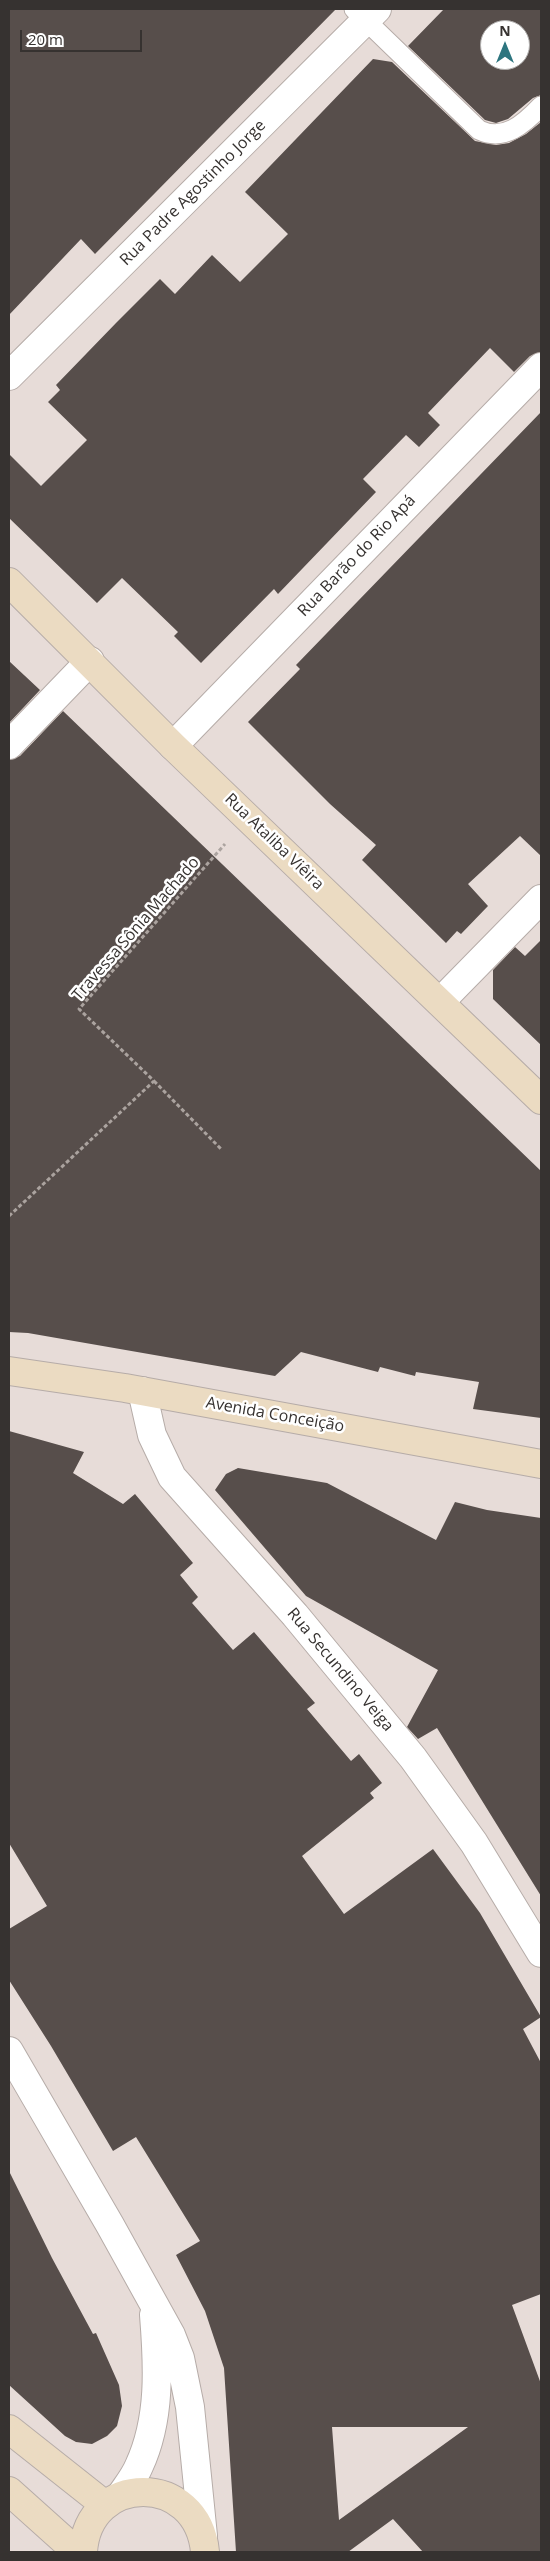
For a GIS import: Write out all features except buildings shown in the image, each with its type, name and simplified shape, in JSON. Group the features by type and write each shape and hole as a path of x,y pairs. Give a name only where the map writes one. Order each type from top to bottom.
{"street":[{"name":"Rua Padre Agostinho Jorge","path":"9,376 366,13"},
{"name":"Rua Barão do Rio Apá","path":"173,746 541,367"},
{"name":"Rua Ataliba Viêira","path":"9,582 173,746 541,1100"},
{"path":"9,745 90,661"},
{"path":"441,1002 541,900"},
{"name":"Avenida Conceição","path":"9,1372 142,1391 541,1464"},
{"name":"Rua Secundino Veiga","path":"142,1391 152,1435 172,1477 295,1615 413,1758 474,1842 541,1953"},
{"path":"9,2050 171,2335 180,2358 186,2384 204,2544"},
{"path":"83,2552 84,2538 91,2520 113,2500 139,2467 149,2438 156,2404 157,2353 153,2303"},
{"path":"9,2428 113,2500"},
{"path":"9,2491 77,2552"},
{"path":"113,2500 141,2491 161,2494 180,2503 194,2518 204,2544"}],"lane":[{"path":"366,13 479,130 489,135 511,131 521,126 541,106"}],"path":[{"name":"Travessa Sônia Machado","path":"154,1081 79,1009 248,818"},
{"path":"9,1216 154,1081 222,1149"}]}
